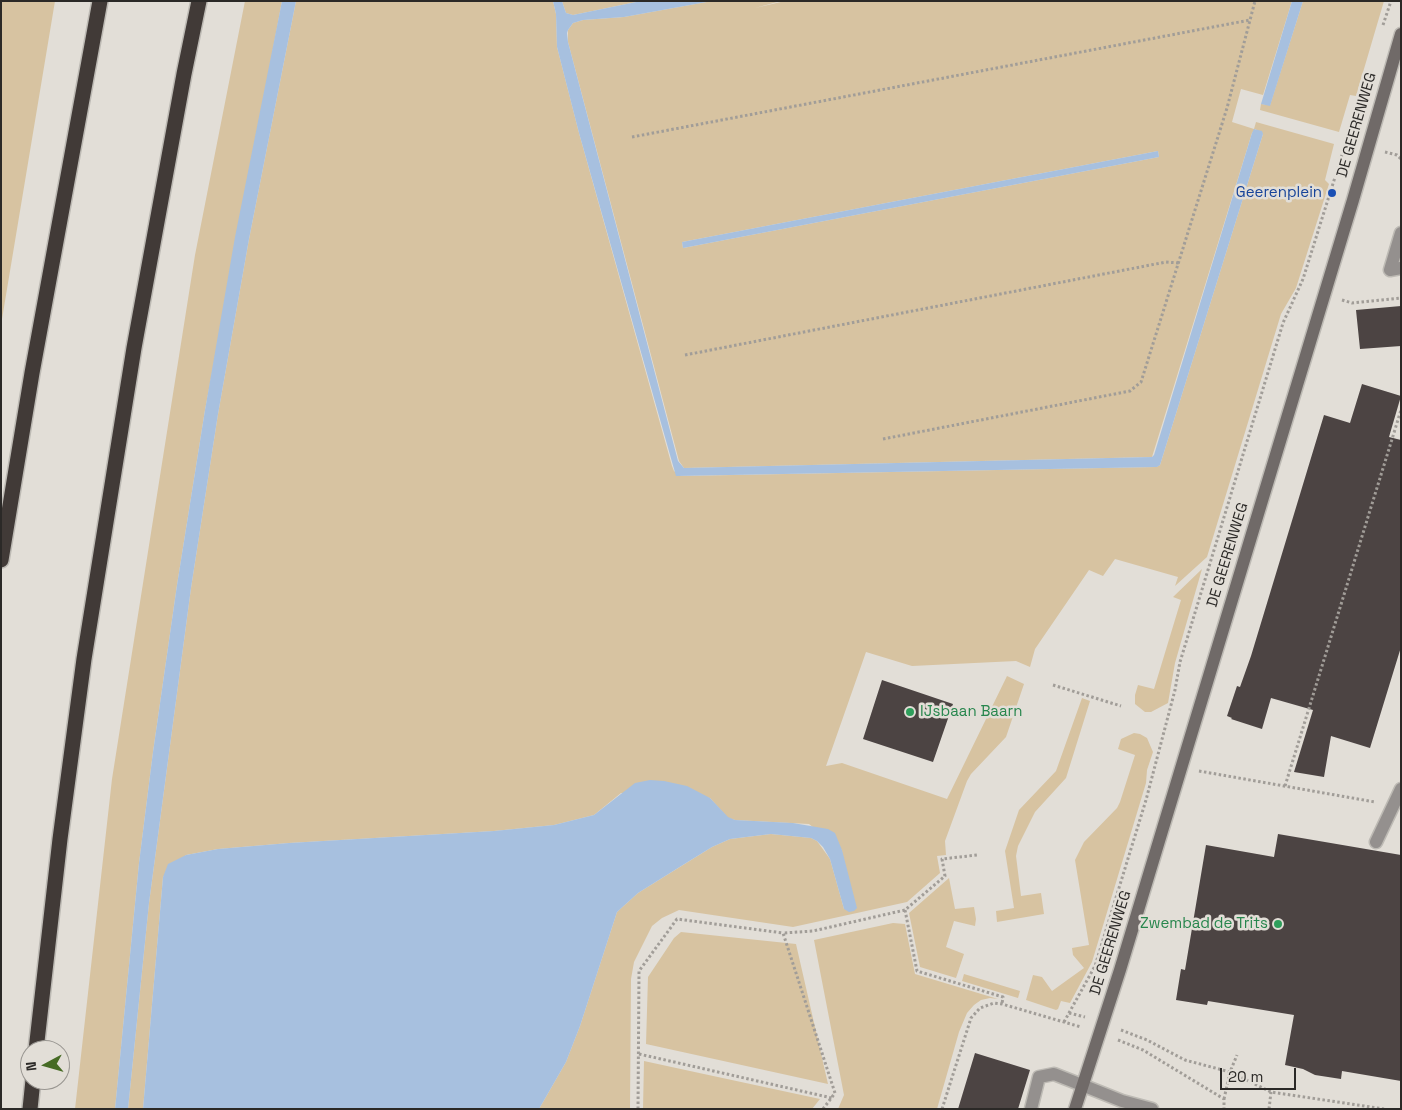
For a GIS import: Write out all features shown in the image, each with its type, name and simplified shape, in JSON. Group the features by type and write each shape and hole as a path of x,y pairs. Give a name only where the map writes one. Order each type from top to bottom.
{"highway":[{"path":"1,560 32,373 100,1"},
{"path":"37,1040 60,839 86,650 134,348 182,83 199,1"},
{"path":"30,1109 32,1090"}],"main road":[{"name":"DE GEERENWEG","path":"1075,1109 1102,1028 1181,768 1353,200 1401,34"}],"street":[{"path":"1401,233 1390,270 1401,268"},
{"path":"1376,842 1401,789"},
{"path":"1031,1109 1039,1077 1054,1074 1122,1102 1152,1109"}],"path":[{"path":"883,439 1130,391 1141,382 1227,108 1254,1"},
{"path":"1382,29 1391,1"},
{"path":"632,137 1250,20"},
{"path":"942,1109 974,1013 994,1003 1064,1022 1095,966 1149,791 1175,690 1180,662 1277,341 1303,279 1361,95"},
{"path":"1392,153 1401,159"},
{"path":"685,355 1166,262 1179,263"},
{"path":"1346,301 1352,303 1401,298"},
{"path":"1285,786 1401,410"},
{"path":"1053,685 1121,706"},
{"path":"1181,768 1393,805"},
{"path":"638,1109 639,972 677,919 783,933 813,931 905,910 945,876 942,859 977,855"},
{"path":"905,910 917,971 1003,996 1002,1004"},
{"path":"783,933 835,1093 823,1109"},
{"path":"1069,1013 1143,1050 1224,1099"},
{"path":"1102,1028 1148,1040 1185,1060 1230,1072 1271,1092 1384,1109"},
{"path":"638,1054 832,1098"},
{"path":"1224,1109 1224,1099 1230,1072 1237,1055"},
{"path":"1269,1109 1271,1092"}],"shaded area":[{"path":"1,1 55,1 1,325"},
{"path":"245,1 282,1 205,410 177,585 139,863 115,1109 75,1109 112,779 195,255"},
{"path":"296,1 553,1 556,14 557,47 579,133 674,471 681,476 1156,467 1160,465 1263,134 1255,129 1252,133 1152,457 684,468 679,461 568,42 568,30 573,23 583,20 624,17 712,1 781,1 755,8 785,1 1292,1 1263,95 1241,89 1232,122 1254,129 1256,122 1334,144 1325,180 1329,184 1296,288 1281,314 1207,557 1175,586 1178,577 1115,559 1103,576 1089,570 1035,649 1030,667 1016,661 912,666 866,652 826,766 842,763 947,799 1007,676 1024,684 1006,737 971,774 967,781 945,841 946,855 937,856 940,873 907,902 793,927 679,910 662,918 652,926 634,962 631,979 630,1109 539,1109 566,1062 580,1026 617,912 638,893 712,847 730,839 771,834 811,838 817,841 830,859 844,909 842,850 809,824 735,820 728,818 710,798 621,793 594,815 554,825 494,831 289,843 218,849 186,855 163,877 143,1109 128,1109 149,903 191,588 218,414 249,239","holes":["1158,151 1159,157 683,248 682,242"]},
{"path":"562,1 641,1 573,15 566,13"},
{"path":"1303,1 1384,1 1356,96 1350,95 1339,132 1260,110 1261,104 1270,105"},
{"path":"1202,569 1175,663 1168,703 1151,712 1145,712 1135,704 1135,695 1138,685 1154,689 1181,600 1173,597"},
{"path":"1082,698 1090,701 1066,778 1035,812 1018,846 1016,856 1021,896 1041,893 1044,914 997,922 996,911 1014,908 1005,851 1019,810 1056,771"},
{"path":"1134,733 1147,738 1153,752 1147,770 1146,783 1092,962 1070,1003 1061,1001 1056,1010 1026,1000 1033,975 1042,977 1052,991 1084,968 1073,955 1072,948 1089,945 1075,860 1084,842 1117,808 1120,802 1135,755 1118,749 1121,739"},
{"path":"949,878 955,909 974,907 976,919 975,926 954,921 946,947 964,954 956,978 920,967 909,913"},
{"path":"893,923 905,924 915,974 998,999 981,1000 967,1013 959,1032 937,1109 838,1109 844,1095 814,940"},
{"path":"681,932 796,944 828,1084 646,1044 648,977 674,938"},
{"path":"964,974 1020,991 1018,998 962,981"},
{"path":"644,1061 820,1099 812,1109 643,1109"}],"water":[{"path":"282,1 296,1 249,239 218,414 191,588 149,903 128,1109 115,1109 139,863 177,585 235,237"},
{"path":"553,1 562,1 566,13 573,15 641,1 712,1 624,17 583,20 573,23 567,33 678,461 684,468 1152,457 1252,133 1254,129 1262,131 1263,134 1160,465 1157,467 676,476 579,133 557,47 556,14"},
{"path":"1292,1 1303,1 1270,106 1261,104"},
{"path":"1158,151 1159,157 683,248 682,242"},
{"path":"650,780 687,786 710,798 728,817 735,820 793,823 828,829 835,833 842,850 857,908 849,912 844,909 830,859 817,841 811,838 771,834 730,839 712,847 638,893 617,912 580,1026 566,1062 539,1109 143,1109 163,877 168,864 186,855 218,849 494,831 554,825 594,815 635,783"}],"building":[{"path":"1401,306 1401,346 1360,349 1356,310"},
{"path":"1362,384 1401,396 1389,437 1401,440 1401,647 1370,748 1331,736 1324,777 1294,772 1313,710 1271,698 1262,729 1227,716 1237,686 1240,687 1251,656 1324,415 1350,423"},
{"name":"IJsbaan Baarn","path":"882,680 953,704 933,762 863,739"},
{"path":"1278,834 1401,855 1401,1081 1342,1071 1341,1079 1315,1075 1303,1069 1285,1065 1294,1015 1208,1001 1207,1005 1176,1000 1181,969 1185,970 1206,845 1274,857"},
{"path":"975,1053 1030,1070 1018,1109 958,1109"}],"place":[{"name":"Geerenplein","path":"1332,193"},
{"name":"IJsbaan Baarn","path":"910,712"},
{"name":"Zwembad de Trits","path":"1278,924"}]}
